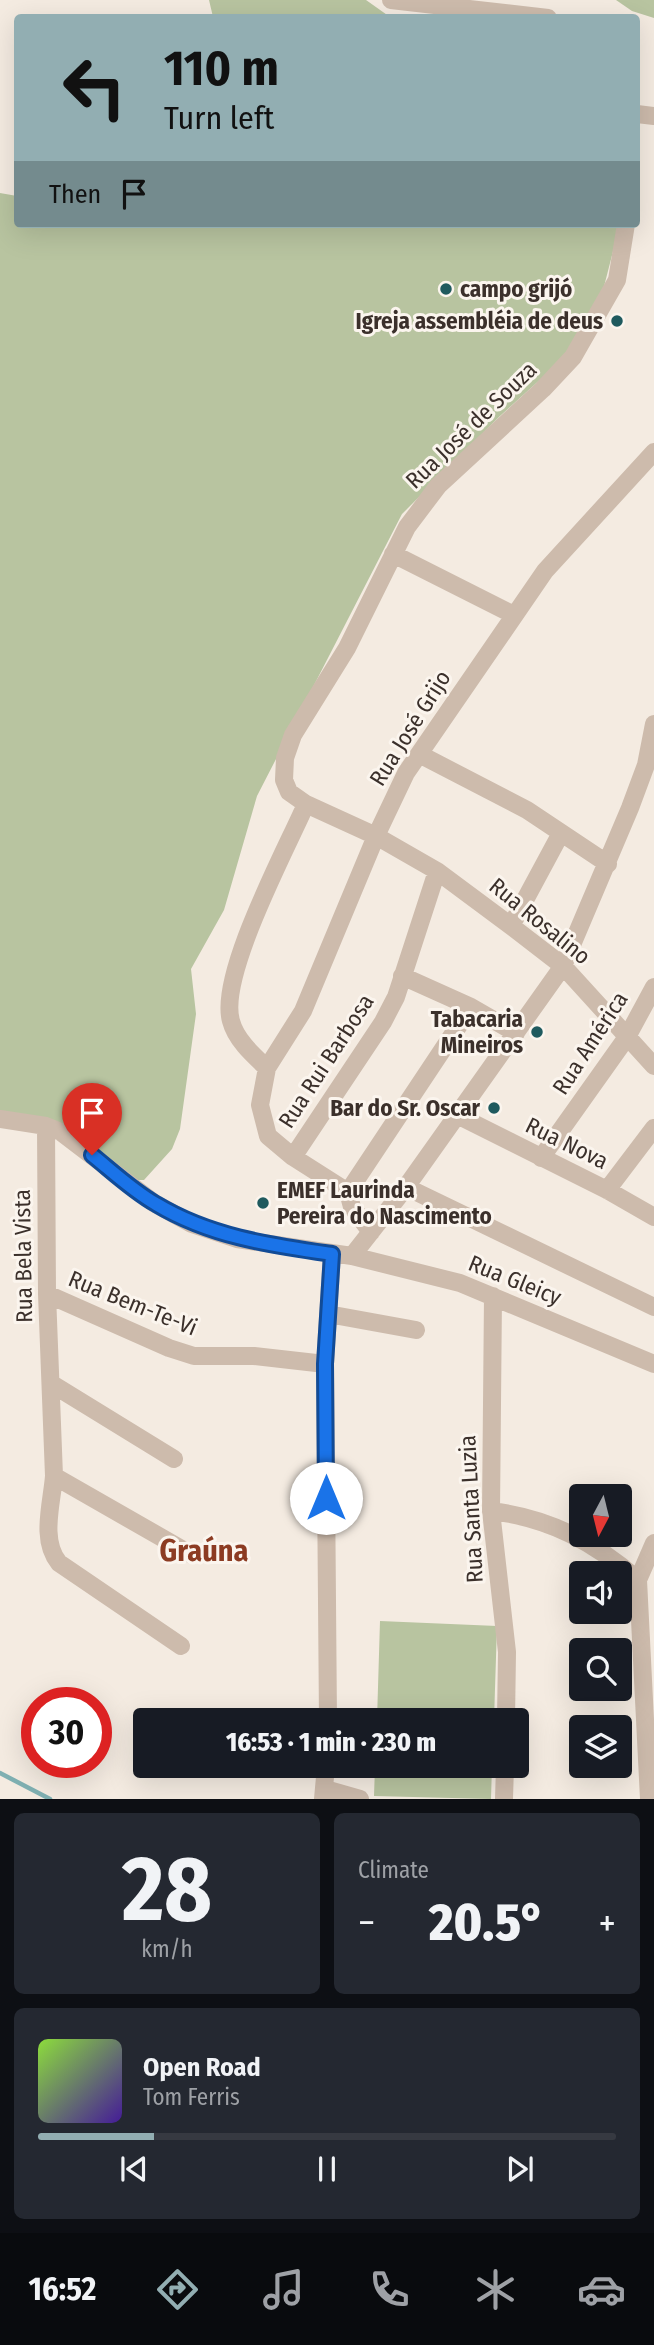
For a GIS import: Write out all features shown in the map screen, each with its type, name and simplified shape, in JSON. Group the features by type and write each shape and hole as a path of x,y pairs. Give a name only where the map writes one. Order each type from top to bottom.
{"street":[{"path":"391,0 513,14"},
{"name":"Rua José de Souza","path":"376,836 306,804 289,792 284,780 285,758 293,734 347,648 393,554 421,506 438,486 543,389 573,357 617,280 625,228"},
{"name":"Rua José Grijo","path":"267,1068 303,1011 376,836 419,754 559,553 654,452"},
{"path":"393,554 514,615"},
{"path":"352,1256 406,1187 563,966 650,765 654,724"},
{"path":"419,754 493,790 608,864"},
{"path":"306,804 236,966 229,1003 235,1033 267,1068 261,1087 262,1121 268,1136 293,1157 348,1192 352,1207 371,1231"},
{"path":"511,926 561,833"},
{"name":"Rua Rosalino","path":"376,836 437,871 563,966 654,1066"},
{"name":"Rua Rui Barbosa","path":"293,1157 383,1022 402,976 437,871"},
{"path":"402,976 471,1007 516,1033"},
{"name":"Rua América","path":"541,1158 627,1037 654,988"},
{"path":"348,1192 471,1007"},
{"name":"Rua Nova","path":"457,1115 607,1190 654,1217"},
{"path":"0,1119 46,1126"},
{"name":"Rua Gleicy","path":"46,1126 71,1139 154,1203 192,1224 237,1239 352,1256 448,1279 654,1364"},
{"name":"Rua Bela Vista","path":"46,1126 47,1294 54,1476 48,1535 52,1555 59,1563 181,1646"},
{"path":"607,1190 654,1128"},
{"path":"406,1187 654,1307"},
{"path":"328,1708 325,1364 332,1254"},
{"name":"Rua Bem-Te-Vi","path":"47,1294 169,1348 194,1356 254,1356 325,1364"},
{"name":"Rua Santa Luzia","path":"493,1296 491,1511 507,1652 506,1708"},
{"path":"328,1314 416,1330"},
{"path":"52,1384 174,1459"},
{"path":"54,1476 192,1555"},
{"path":"491,1511 547,1522 583,1538 638,1580 647,1607 649,1799"},
{"path":"638,1580 654,1543"},
{"path":"504,1799 505,1778"},
{"path":"324,1794 360,1799"}],"green space":[{"path":"209,0 366,0 386,14 212,14"},
{"path":"616,0 654,0 654,18 632,11"},
{"path":"0,193 14,195 14,228 619,228 598,310 574,349 500,416 402,514 257,796 224,910 191,969 196,1014 180,1129 172,1149 144,1180 138,1180 73,1131 0,1111"},
{"path":"380,1621 497,1626 494,1708 377,1708"},
{"path":"375,1778 492,1778 491,1799 374,1796"}],"waterway":[{"path":"0,1773 50,1799"}],"place":[{"name":"campo grijó","path":"446,289"},
{"name":"Igreja assembléia de deus","path":"617,321"},
{"name":"Tabacaria Mineiros","path":"537,1032"},
{"name":"Bar do Sr. Oscar","path":"494,1108"},
{"name":"EMEF Laurinda Pereira do Nascimento","path":"263,1203"}],"district":[{"name":"Graúna","path":"204,1551"}],"route":[{"path":"92,1155 154,1203 192,1224 237,1239 332,1254 325,1364 326,1498"}]}
